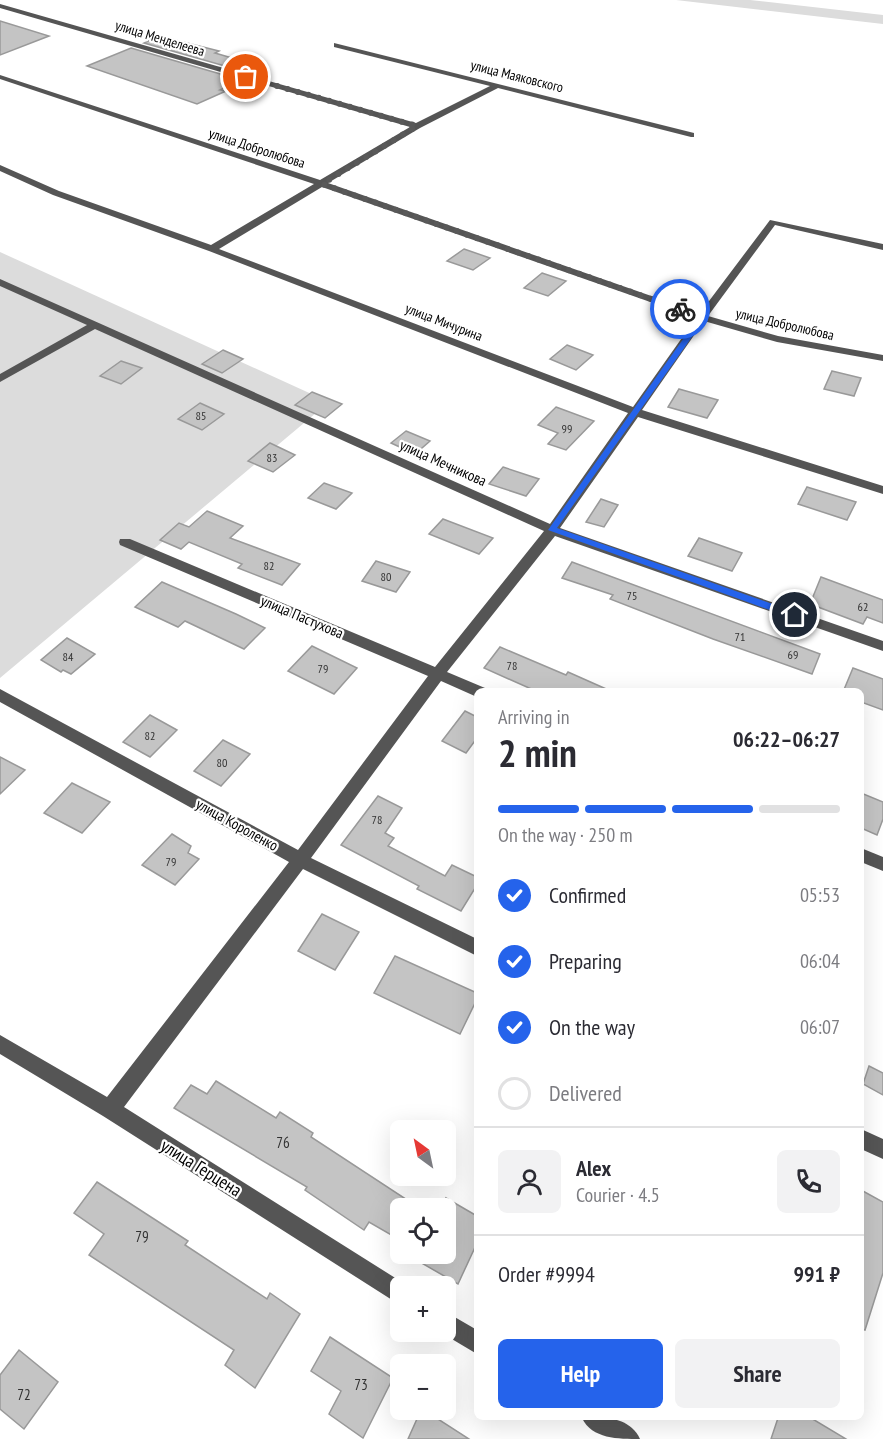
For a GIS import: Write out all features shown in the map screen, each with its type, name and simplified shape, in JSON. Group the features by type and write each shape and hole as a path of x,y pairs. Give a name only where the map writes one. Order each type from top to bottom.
{"street":[{"name":"улица Менделеева","path":"0,6 417,126"},
{"name":"улица Маяковского","path":"336,45 691,135"},
{"name":"улица Добролюбова","path":"0,77 322,184 702,317 777,339 883,358"},
{"path":"212,249 417,126 499,85"},
{"name":"улица Мичурина","path":"0,168 56,192 212,249 635,411 883,490"},
{"path":"110,1109 438,674 552,530 702,317 773,222 883,247"},
{"name":"улица Мечникова","path":"0,282 552,530 883,646"},
{"path":"0,379 94,325"},
{"name":"улица Пастухова","path":"125,542 474,689"},
{"name":"улица Короленко","path":"0,695 300,860 474,947"},
{"path":"864,856 883,864"},
{"name":"улица Герцена","path":"0,1044 110,1109 390,1288"},
{"path":"864,1140 883,1149"},
{"path":"456,1329 474,1341"},
{"path":"597,1420 628,1439"}],"shaded area":[{"path":"676,0 750,0 883,15 883,24"},
{"path":"0,252 329,402 0,678"}],"building":[{"path":"0,21 49,36 0,55"},
{"path":"159,36 219,51 215,53 266,68 253,74 144,43"},
{"path":"131,48 241,80 220,90 226,91 197,104 87,66"},
{"path":"464,249 490,258 473,270 447,261"},
{"path":"542,273 566,281 548,296 524,288"},
{"path":"567,345 593,355 576,370 550,359"},
{"path":"223,350 243,359 222,373 202,364"},
{"path":"121,361 142,368 121,384 100,376"},
{"path":"832,371 861,378 854,396 824,389"},
{"path":"679,389 718,400 707,418 668,407"},
{"path":"312,392 342,404 325,418 295,405"},
{"path":"200,403 224,414 202,430 178,419"},
{"path":"556,407 594,421 566,450 548,444 558,433 538,425"},
{"path":"406,431 430,441 415,454 391,443"},
{"path":"270,443 295,455 273,472 248,461"},
{"path":"503,467 539,479 526,496 489,484"},
{"path":"324,483 352,493 336,509 308,498"},
{"path":"807,487 856,502 847,520 798,504"},
{"path":"601,499 618,505 604,527 586,522"},
{"path":"207,511 243,526 230,538 300,564 282,585 238,568 242,564 189,542 181,549 160,540 179,523 189,527"},
{"path":"443,519 493,538 479,554 429,534"},
{"path":"699,538 742,553 732,571 688,556"},
{"path":"376,561 410,572 396,592 362,581"},
{"path":"572,562 820,654 812,674 713,639 610,599 613,595 562,578"},
{"path":"821,577 883,600 883,623 867,617 863,624 810,604"},
{"path":"162,582 265,628 244,649 185,621 178,627 135,607"},
{"path":"67,638 95,654 71,674 63,670 61,672 41,660"},
{"path":"312,646 357,668 334,694 288,671"},
{"path":"500,647 566,675 568,672 604,688 529,688 484,668"},
{"path":"853,668 883,679 883,710 864,703 864,688 845,688"},
{"path":"465,711 474,716 474,742 466,753 442,741"},
{"path":"150,715 177,730 150,757 123,742"},
{"path":"223,740 250,754 221,786 194,771"},
{"path":"0,757 25,770 0,794"},
{"path":"72,783 110,802 82,833 44,813"},
{"path":"864,794 883,802 883,819 877,835 864,829"},
{"path":"378,796 402,808 385,833 394,838 388,846 445,876 452,865 474,876 474,890 461,911 417,889 419,886 341,845"},
{"path":"172,834 191,846 188,853 199,859 175,885 142,865"},
{"path":"322,914 359,932 335,970 298,951"},
{"path":"395,956 474,992 474,1005 460,1034 374,993"},
{"path":"869,1066 883,1073 883,1095 864,1085"},
{"path":"216,1081 276,1118 280,1112 313,1133 311,1137 404,1198 390,1198 390,1234 369,1222 364,1230 305,1190 307,1187 174,1108 191,1085 207,1094"},
{"path":"97,1182 188,1241 185,1245 267,1299 270,1293 300,1314 255,1388 225,1365 234,1350 89,1255 104,1234 74,1213"},
{"path":"864,1192 883,1202 883,1273 865,1330"},
{"path":"456,1204 474,1214 474,1249 458,1284 456,1276 444,1276 423,1264 456,1264"},
{"path":"330,1337 390,1376 390,1384 363,1438 329,1414 341,1391 311,1371"},
{"path":"19,1350 58,1382 24,1429 0,1409 0,1375"},
{"path":"417,1420 440,1420 469,1439 408,1439"},
{"path":"777,1420 814,1420 846,1439 771,1439"}],"way so far":[{"path":"246,77 417,126 322,184 680,309"}],"route":[{"path":"680,309 702,317 552,530 795,615"}]}
